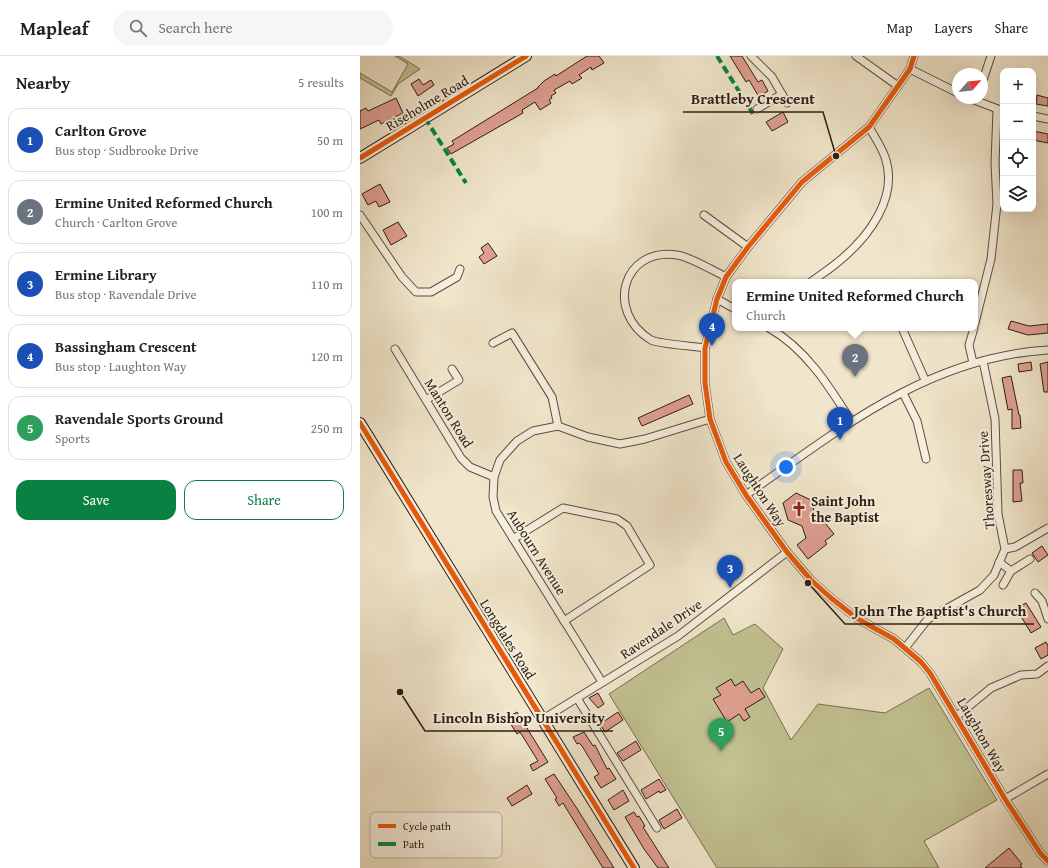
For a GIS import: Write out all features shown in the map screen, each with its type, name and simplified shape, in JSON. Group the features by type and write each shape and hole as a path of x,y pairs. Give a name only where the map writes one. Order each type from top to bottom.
{"main road":[{"name":"Riseholme Road","path":"360,158 526,56"},
{"name":"Longdales Road","path":"360,424 634,868"}],"street":[{"path":"751,56 772,77 787,103"},
{"path":"856,56 898,86"},
{"name":"Laughton Way","path":"914,56 910,69 869,127 802,182 748,247 726,277 717,299 705,348 705,383 710,418 726,462 746,495 787,552 811,580 858,619 894,639 906,648 930,673 957,716 1005,799 1041,854 1048,861"},
{"path":"987,68 991,56"},
{"path":"910,69 952,90"},
{"path":"757,109 782,94"},
{"path":"978,310 991,259 997,204 996,163 1000,111 985,104"},
{"path":"1036,117 1048,119"},
{"path":"815,279 839,261 862,239 884,206 889,177 884,156 869,127"},
{"path":"360,215 402,277 416,292 431,292 457,277 460,268"},
{"path":"704,215 748,247"},
{"path":"705,348 652,341 634,326 623,300 626,282 637,265 656,255 678,254 726,277"},
{"path":"717,299 732,307"},
{"path":"775,331 807,359 827,383 851,421"},
{"path":"903,331 925,380"},
{"path":"973,331 969,345 973,363"},
{"path":"493,343 512,333 552,397 558,426"},
{"name":"Manton Road","path":"395,349 461,458 470,467 494,477"},
{"path":"746,495 851,421 925,380 973,363 1026,351 1048,350"},
{"name":"Thoresway Drive","path":"983,361 995,419 998,514 1005,549"},
{"path":"426,400 459,380 452,369"},
{"path":"903,393 916,421 926,459"},
{"name":"Aubourn Avenue","path":"602,682 495,508 493,497 494,477 503,455 521,438 538,429 558,426 588,437 620,444 645,439 710,418"},
{"path":"513,539 563,508 617,519 627,526 650,565 564,621"},
{"path":"906,648 928,619 980,590 994,576 1005,549 1015,547 1048,528"},
{"name":"Ravendale Drive","path":"543,719 678,636 787,552"},
{"path":"1003,585 1011,571 1030,559"},
{"path":"999,562 1011,571"},
{"path":"1035,593 1042,601 1048,619"},
{"path":"957,716 991,688 1021,675 1037,674 1048,666"},
{"path":"576,698 657,828"},
{"path":"1005,799 1048,774"}],"green space":[{"path":"395,56 399,56 420,69 398,84 391,96 360,78 360,73 392,92 408,64"},
{"path":"724,618 733,635 755,624 783,649 763,688 791,740 818,704 885,713 929,688 997,800 924,841 939,868 717,868 609,694"}],"building":[{"path":"587,56 599,56 604,63 592,70 591,67 579,75 582,78 572,84 570,81 554,90 556,93 551,96 552,98 549,100 551,103 540,110 535,102 522,110 523,113 451,154 447,148 454,144 452,141 538,88 544,81 555,74 556,76"},
{"path":"730,56 742,56 758,82 762,80 768,91 759,97 749,80 746,82"},
{"path":"419,79 423,85 431,80 434,85 418,96 411,84"},
{"path":"1037,95 1048,98 1048,106 1036,104"},
{"path":"396,98 403,113 381,124 379,120 360,129 360,111 366,108 368,111"},
{"path":"783,112 788,122 772,131 766,122"},
{"path":"1036,132 1048,134 1048,143 1036,141"},
{"path":"380,184 390,202 379,207 376,201 368,205 362,194"},
{"path":"398,222 407,236 391,245 383,230"},
{"path":"488,243 497,256 484,264 479,257 484,253 481,248"},
{"path":"1011,321 1029,326 1048,324 1048,333 1028,335 1008,329"},
{"path":"1031,362 1032,370 1019,372 1018,364"},
{"path":"1048,362 1048,392 1044,392 1040,364"},
{"path":"1011,376 1020,415 1021,428 1012,429 1012,409 1008,410 1002,378"},
{"path":"689,395 693,404 642,426 638,418"},
{"path":"1013,470 1022,470 1023,483 1020,483 1022,501 1013,502"},
{"path":"796,493 813,501 814,515 823,524 825,523 834,534 825,541 827,544 808,559 797,545 806,538 802,526 788,520 783,503"},
{"path":"1042,546 1048,555 1038,562 1032,553"},
{"path":"1026,603 1041,627 1031,633 1016,608"},
{"path":"1046,642 1048,646 1048,655 1041,659 1035,648"},
{"path":"731,679 735,686 743,681 751,693 759,688 765,697 745,709 750,717 744,721 739,714 727,722 713,699 721,695 716,688"},
{"path":"598,693 604,704 598,708 589,698"},
{"path":"517,712 548,762 533,771 530,765 538,761 520,732 517,734 507,718"},
{"path":"618,712 623,720 605,732 600,724"},
{"path":"584,732 593,746 595,745 607,769 609,768 616,779 601,788 594,777 599,774 582,746 579,743 577,744 573,737"},
{"path":"636,741 641,750 623,761 617,753"},
{"path":"554,774 614,868 603,868 563,803 559,806 555,799 557,798 545,779"},
{"path":"659,779 666,790 660,793 659,791 646,799 641,790"},
{"path":"527,785 532,794 512,806 507,798"},
{"path":"623,790 629,801 614,810 608,800"},
{"path":"677,809 682,818 664,829 659,820"},
{"path":"634,812 637,817 639,816 645,826 643,827 669,868 658,868 644,849 625,817"},
{"path":"1009,848 1022,864 1020,865 1022,868 985,868"}],"marked path":[{"path":"717,56 755,117"},
{"path":"425,118 466,183"}],"cycle path":[{"path":"360,158 526,56"},
{"path":"914,56 910,69 869,127 802,182 748,247 726,277 717,299 705,348 705,383 710,419 726,462 746,495 787,552 811,580 858,619 894,639 921,662 930,673 1005,799 1041,854 1048,861"},
{"path":"360,423 634,868"}],"place":[{"name":"Brattleby Crescent","path":"836,156"},
{"name":"Bassingham Crescent","path":"712,346"},
{"name":"Ermine United Reformed Church","path":"855,377"},
{"name":"Carlton Grove","path":"840,440"},
{"name":"Saint John the Baptist","path":"799,509"},
{"name":"John The Baptist's Church","path":"808,583"},
{"name":"Ermine Library","path":"730,588"},
{"name":"Lincoln Bishop University","path":"400,692"},
{"name":"Ravendale Sports Ground","path":"721,751"}]}
